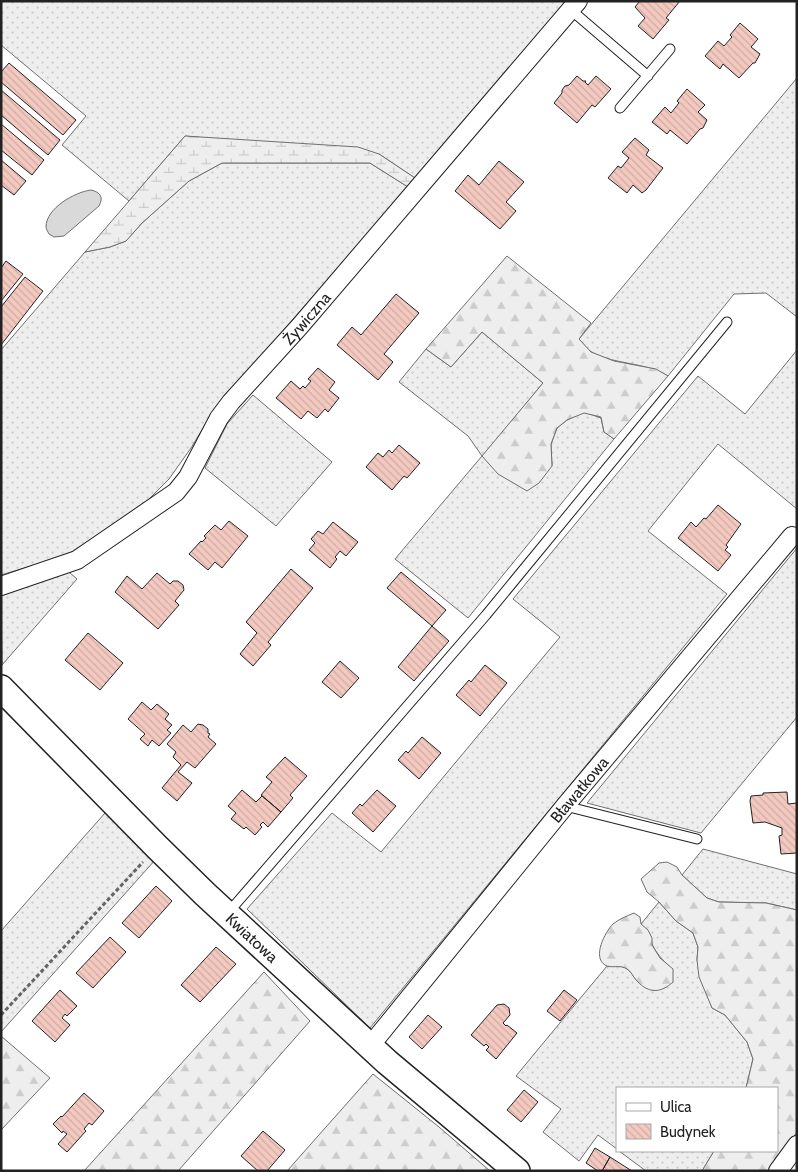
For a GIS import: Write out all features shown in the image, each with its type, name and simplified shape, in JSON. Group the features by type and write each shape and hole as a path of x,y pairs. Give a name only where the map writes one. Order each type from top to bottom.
{"street":[{"name":"Żywiczna","path":"1,586 77,560 176,492 188,478 219,418 231,402 300,326 574,6"},
{"name":"Bławatkowa","path":"370,1046 565,806 792,536"},
{"name":"Kwiatowa","path":"1,688 156,847 227,914 370,1046 517,1171"},
{"path":"778,1171 797,1145"}],"lane":[{"path":"574,6 648,76"},
{"path":"620,108 670,49"},
{"path":"227,914 486,615 727,322"},
{"path":"565,806 697,839"}],"path":[{"path":"1,1015 156,847"}],"green space":[{"path":"1,1 568,1 415,178 379,154 185,136 129,201 62,145 86,116 1,45"},
{"path":"797,78 797,317 766,293 734,294 668,376 650,368 612,360 591,352 579,339"},
{"path":"185,136 358,147 379,154 415,178 408,187 370,163 222,163 189,181 142,223 126,241 110,247 85,252"},
{"path":"222,163 370,163 408,187 214,410 169,479 142,506 67,555 1,575 1,350 85,252 110,247 126,241 142,223 189,181"},
{"path":"507,256 591,323 579,339 591,352 614,361 656,369 668,376 614,439 604,432 601,417 584,413 567,420 557,428 551,444 552,466 539,483 527,491 498,474 482,456 543,383 482,332 451,367 426,349"},
{"path":"482,332 543,383 483,456 552,466 551,444 557,428 567,420 584,412 601,418 604,432 614,439 468,618 395,559 482,456 468,436 399,382 426,349 451,367"},
{"path":"797,350 797,509 718,444 648,531 727,594 370,1028 247,909 332,813 381,852 560,637 513,599 698,376 745,414"},
{"path":"253,395 332,462 276,526 205,468 227,424"},
{"path":"797,548 797,717 701,833 587,803"},
{"path":"69,572 77,579 2,665 1,594"},
{"path":"105,813 156,859 1,1032 1,931"},
{"path":"703,849 797,874 797,910 766,903 719,902 707,898 682,875"},
{"path":"667,862 677,867 682,875 707,898 719,902 766,903 797,910 797,1132 770,1171 702,1171 713,1152 778,1152 778,1087 746,1087 753,1059 747,1042 725,1015 712,1008 699,977 698,947 693,933 676,921 647,892 641,879 659,863"},
{"path":"659,902 676,921 693,933 698,947 697,960 712,1008 725,1015 747,1042 753,1059 746,1087 616,1087 616,1148 598,1135 579,1161 543,1132 561,1109 516,1076 607,966 624,967 630,971 636,980 672,969 657,953 641,924"},
{"path":"634,913 640,917 641,924 648,930 652,938 652,945 660,958 673,969 673,982 660,990 646,988 627,969 607,966 601,961 601,944 610,928 613,924"},
{"path":"264,972 310,1021 178,1171 84,1171"},
{"path":"1,1036 50,1078 1,1130"},
{"path":"373,1074 439,1127 490,1171 287,1171"},
{"path":"620,1152 713,1152 702,1171 646,1171"}],"shaded area":[{"path":"91,190 100,195 99,206 64,236 54,237 49,234 46,228 47,220 56,207 77,194"}],"building":[{"path":"640,1 680,1 666,18 669,20 653,39 638,26 645,18 635,7"},
{"path":"740,23 758,39 751,47 760,54 755,63 739,78 723,64 720,69 705,56 718,41 724,46"},
{"path":"9,63 76,120 63,135 1,82 1,72"},
{"path":"577,76 586,81 588,85 596,76 611,89 595,107 592,105 577,123 554,103 565,86 569,85"},
{"path":"687,89 705,105 698,112 707,120 703,128 687,144 670,130 667,134 652,122 665,107 671,113 679,103 677,101"},
{"path":"1,90 60,140 48,155 1,115"},
{"path":"1,124 44,160 32,175 1,150"},
{"path":"635,138 649,150 646,155 663,168 642,193 633,185 627,193 608,178 618,166 621,168 629,158 622,152"},
{"path":"1,160 26,181 14,195 1,185"},
{"path":"499,161 524,182 506,202 516,211 500,229 455,191 468,175 479,185"},
{"path":"6,261 23,274 1,301 1,268"},
{"path":"25,277 43,291 1,345 1,307"},
{"path":"396,294 419,313 384,354 393,362 378,380 337,345 352,327 361,335"},
{"path":"318,368 335,382 329,390 339,398 328,412 325,409 317,418 308,411 301,419 276,398 291,381 300,389 303,386 305,388 311,381 308,379"},
{"path":"399,445 420,463 407,478 404,476 392,490 366,467 378,453 383,457 389,450 392,453"},
{"path":"718,505 741,524 726,545 728,547 725,550 731,555 718,571 678,538 691,522 696,527"},
{"path":"229,521 248,536 222,568 215,562 208,570 189,554 206,538 204,536 215,525 221,530"},
{"path":"333,522 358,542 346,556 340,551 330,568 309,550 315,543 311,539 318,531 323,534"},
{"path":"291,569 313,588 268,642 271,645 253,666 240,654 257,633 246,622"},
{"path":"401,572 446,610 432,626 387,588"},
{"path":"157,573 170,584 173,581 178,581 183,585 184,590 175,601 179,605 158,629 115,592 127,576 142,589"},
{"path":"432,626 449,641 414,681 398,667"},
{"path":"88,633 123,663 100,690 65,660"},
{"path":"340,661 359,678 341,698 322,682"},
{"path":"485,665 507,683 480,716 456,695 469,680 471,682"},
{"path":"142,702 151,710 157,704 169,714 165,719 172,725 167,730 171,733 159,746 152,740 148,746 140,739 145,734 128,719"},
{"path":"198,724 208,729 210,734 208,737 216,744 195,768 187,762 178,772 192,783 177,801 162,788 181,765 173,757 176,752 167,744 183,725 191,732"},
{"path":"422,737 441,753 419,779 398,760 406,751 408,753"},
{"path":"285,757 307,776 290,795 293,798 281,812 261,795 272,782 266,777"},
{"path":"242,790 256,802 262,796 281,812 268,827 263,822 260,825 262,827 255,835 246,827 244,829 231,819 236,813 228,806"},
{"path":"377,790 396,806 373,832 352,813 360,804 362,806"},
{"path":"787,792 788,804 797,803 797,853 781,854 779,836 782,835 782,828 765,822 753,823 750,801 751,796 763,795 763,793"},
{"path":"156,886 172,901 139,938 122,923"},
{"path":"110,937 126,952 93,988 76,973"},
{"path":"216,947 236,964 200,1002 181,985"},
{"path":"60,990 77,1006 67,1016 65,1014 62,1018 70,1025 55,1042 32,1021"},
{"path":"564,990 577,1000 560,1021 547,1011"},
{"path":"504,1004 509,1008 510,1015 503,1023 517,1033 496,1059 486,1050 489,1047 486,1044 484,1046 471,1035 497,1005"},
{"path":"428,1015 442,1027 422,1049 409,1037"},
{"path":"524,1090 538,1102 521,1122 507,1110"},
{"path":"84,1093 104,1111 92,1125 89,1123 84,1129 86,1131 67,1152 58,1144 67,1134 63,1131 62,1133 53,1124"},
{"path":"263,1131 285,1150 267,1171 258,1171 241,1156"},
{"path":"595,1148 610,1157 602,1171 598,1171 586,1163"},
{"path":"610,1157 632,1171 602,1171"}]}
